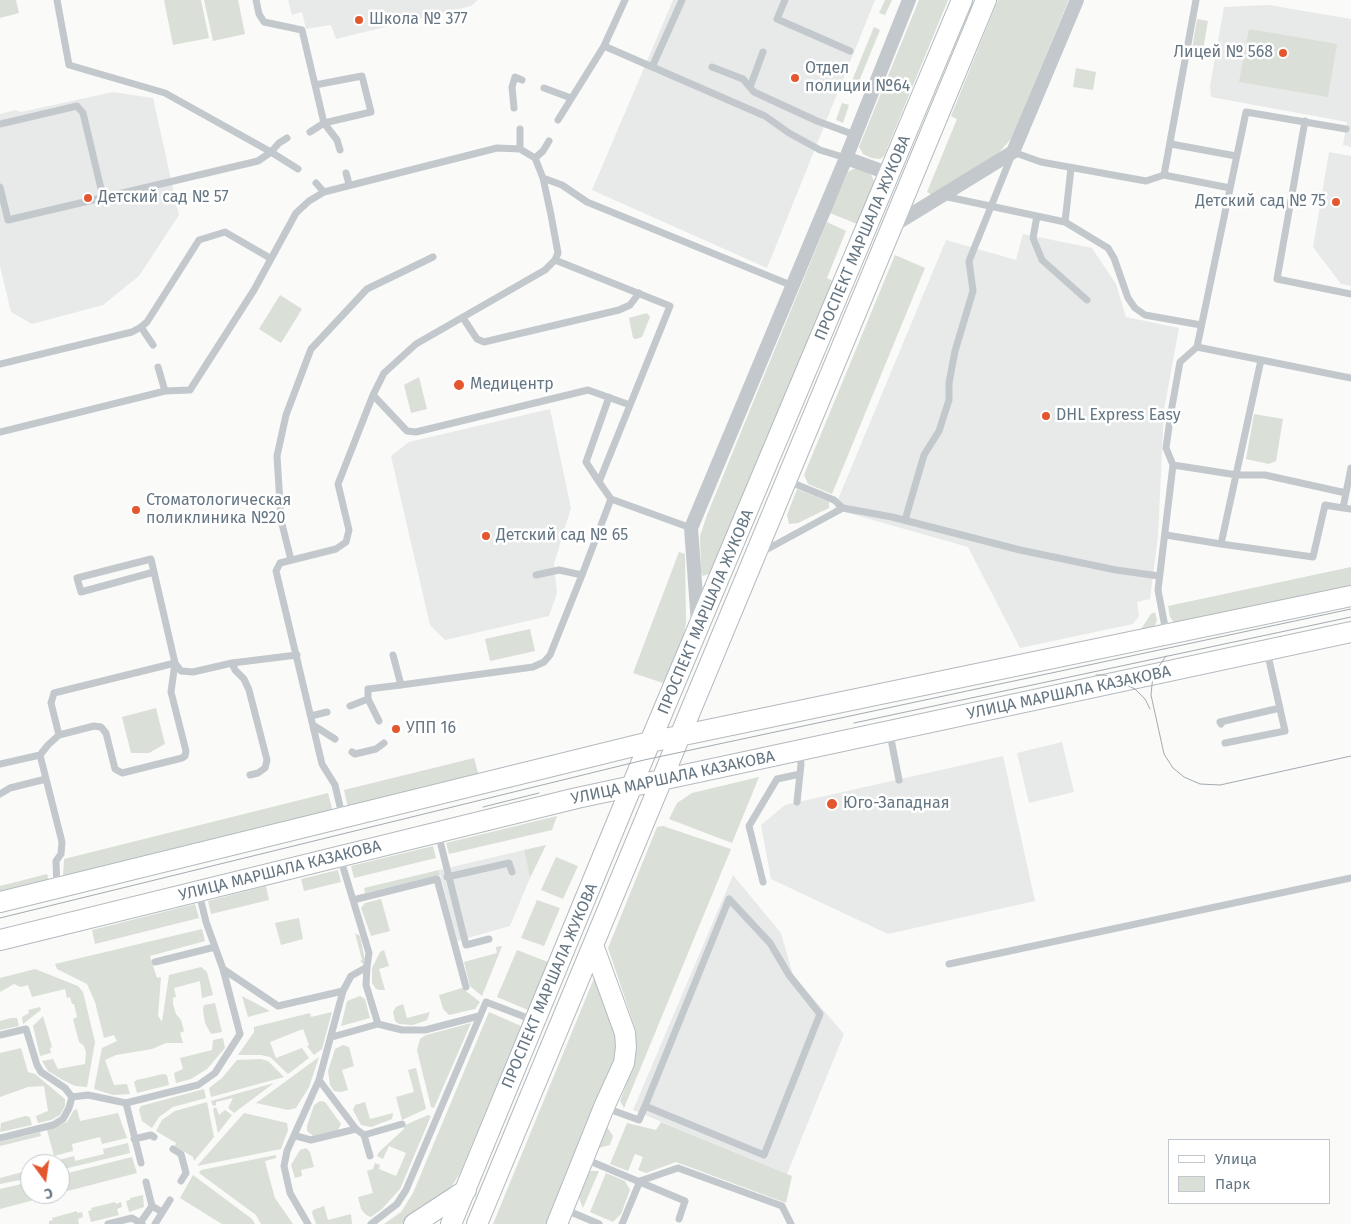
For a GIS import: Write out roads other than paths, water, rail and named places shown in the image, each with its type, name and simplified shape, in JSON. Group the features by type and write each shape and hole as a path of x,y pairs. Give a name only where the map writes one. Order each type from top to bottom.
{"main road":[{"name":"ПРОСПЕКТ МАРШАЛА ЖУКОВА","path":"451,1224 634,786 650,742 698,632 962,0"},
{"name":"ПРОСПЕКТ МАРШАЛА ЖУКОВА","path":"477,1224 986,0"},
{"path":"0,902 650,742 1351,596"},
{"name":"УЛИЦА МАРШАЛА КАЗАКОВА","path":"0,940 438,832 634,786 1351,632"},
{"path":"560,1216 624,1063 626,1048 625,1033 593,945"},
{"path":"414,1224 466,1190"}],"street":[{"path":"698,632 692,528 846,158 909,0"},
{"path":"894,225 1014,152 1077,0"},
{"path":"846,158 890,174"}],"lane":[{"path":"57,0 69,66 165,93 298,169"},
{"path":"256,0 258,14 264,22 302,30 324,123 337,140 340,150"},
{"path":"558,120 604,46 624,0"},
{"path":"653,65 682,0"},
{"path":"785,0 777,19 850,51"},
{"path":"1164,175 1196,0"},
{"path":"604,46 653,65 766,116 789,133 820,150 846,158"},
{"path":"750,86 763,52"},
{"path":"712,67 743,78 754,92 816,121 855,135"},
{"path":"310,132 324,123 371,112 362,76 315,85"},
{"path":"514,108 512,87 515,77 522,80"},
{"path":"544,88 571,98"},
{"path":"0,124 76,103 83,114 103,197"},
{"path":"1167,635 1158,590 1173,465 1166,448 1180,362 1197,348 1246,112 1346,128"},
{"path":"1305,121 1277,279 1351,294"},
{"path":"520,129 520,149"},
{"path":"0,186 8,220 258,161 287,138"},
{"path":"535,158 543,151 548,141"},
{"path":"1171,144 1236,156"},
{"path":"0,432 165,391 190,390 254,290 296,213 309,200 324,192 349,184 497,148 520,149 535,158 543,178 558,252 555,260 545,270 416,344 384,373 373,395 338,484 349,530 346,542 336,549 280,563 276,571 322,764 335,786 343,818"},
{"path":"905,520 924,455 939,431 949,400 949,383 955,352 973,291 970,261 1014,152 1041,162 1146,181 1164,175 1230,188"},
{"path":"1064,222 1072,168"},
{"path":"346,173 349,184"},
{"path":"543,178 562,185 587,202 793,286"},
{"path":"316,182 324,192"},
{"path":"942,196 992,205 1064,222 1108,248 1114,258 1128,298 1135,308 1145,315 1201,325"},
{"path":"1037,216 1034,238 1042,260 1087,300"},
{"path":"0,364 132,332 141,327 147,322 199,240 225,232 270,258"},
{"path":"291,560 281,520 276,456 286,415 311,349 367,289 433,257"},
{"path":"555,260 670,306 599,482"},
{"path":"463,318 477,339 484,342 620,310 630,305 639,293"},
{"path":"141,327 153,346"},
{"path":"1197,348 1351,378"},
{"path":"1221,544 1261,360"},
{"path":"158,366 165,391"},
{"path":"373,395 407,432 416,432 588,390 630,405"},
{"path":"609,397 586,462 611,499 692,528"},
{"path":"1173,465 1237,475 1265,475 1346,493"},
{"path":"1166,534 1314,557 1325,505 1347,508 1346,493 1351,468"},
{"path":"786,480 834,500 843,508 905,520 1020,550 1116,570 1160,576"},
{"path":"379,721 368,699 368,689 533,667 544,662 550,655 611,499"},
{"path":"755,556 843,508"},
{"path":"0,764 40,755 59,735 94,726 101,727 106,733 115,769 122,774 182,758 186,751 172,692 175,663 154,572 151,559 77,578 80,592 154,572"},
{"path":"536,574 559,570 582,576"},
{"path":"1225,743 1285,731 1267,651"},
{"path":"175,663 181,671 193,672 232,663 297,655"},
{"path":"393,655 401,684"},
{"path":"59,735 51,703 54,693 175,663"},
{"path":"232,663 235,670 244,679 249,690 266,760 265,768 250,776"},
{"path":"350,706 368,699"},
{"path":"1220,724 1220,722 1232,721 1280,708"},
{"path":"311,716 327,712"},
{"path":"312,724 335,739"},
{"path":"889,730 900,780"},
{"path":"352,752 355,754 376,749 384,743"},
{"path":"797,802 800,774 798,750"},
{"path":"40,755 62,842 61,854 56,861 57,888"},
{"path":"763,882 749,826 777,779 800,774"},
{"path":"0,794 10,788 46,779"},
{"path":"438,832 447,877 466,945 489,939"},
{"path":"340,856 369,953 366,985 378,1024"},
{"path":"447,877 510,863 512,872"},
{"path":"949,964 1351,878"},
{"path":"353,900 438,879 466,987"},
{"path":"72,1097 88,1095 126,1103 198,1085 215,1074 227,1058 240,1034 223,968 198,891"},
{"path":"604,1107 639,1120 644,1106 729,899 770,943 789,975 820,1014 764,1155 644,1106"},
{"path":"154,962 215,947"},
{"path":"308,1224 290,1193 284,1166 288,1151 320,1080 343,991 351,976 367,967"},
{"path":"223,968 278,1006 343,991"},
{"path":"371,1224 397,1204 406,1190 486,1002 535,1021"},
{"path":"332,1037 378,1024 402,1030 425,1030 479,1016"},
{"path":"0,1035 26,1029 36,1065 41,1072 65,1088 72,1097"},
{"path":"320,1080 356,1129 364,1135 370,1156"},
{"path":"0,1138 53,1125 63,1118 69,1108 72,1097"},
{"path":"126,1103 140,1163"},
{"path":"364,1135 402,1124"},
{"path":"296,1136 311,1140 356,1129"},
{"path":"134,1139 151,1135 154,1137"},
{"path":"173,1149 181,1154 186,1173 181,1181"},
{"path":"583,1158 685,1200 678,1219"},
{"path":"622,1224 640,1181 678,1168 782,1206 791,1224"},
{"path":"146,1182 152,1206 162,1212"},
{"path":"155,1224 170,1200"},
{"path":"108,1224 132,1218 141,1224 152,1206"},
{"path":"560,1216 599,1224"}],"tram line":[{"path":"0,918 644,760 1351,609"},
{"path":"854,723 1351,617"},
{"path":"1166,656 1153,675 1151,695 1164,754 1173,768 1184,777 1200,784 1220,785 1351,756"},
{"path":"1096,675 1105,675 1135,689 1145,699 1150,709"},
{"path":"483,807 539,793"}],"place":[{"name":"Школа № 377","path":"359,20"},
{"name":"Лицей № 568","path":"1283,53"},
{"name":"Отдел полиции №64","path":"795,78"},
{"name":"Детский сад № 57","path":"88,198"},
{"name":"Детский сад № 75","path":"1336,202"},
{"name":"Медицентр","path":"459,385"},
{"name":"DHL Express Easy","path":"1046,416"},
{"name":"Стоматологическая поликлиника №20","path":"136,510"},
{"name":"Детский сад № 65","path":"486,536"},
{"name":"УПП 16","path":"396,729"},
{"name":"Юго-Западная","path":"832,804"}]}
